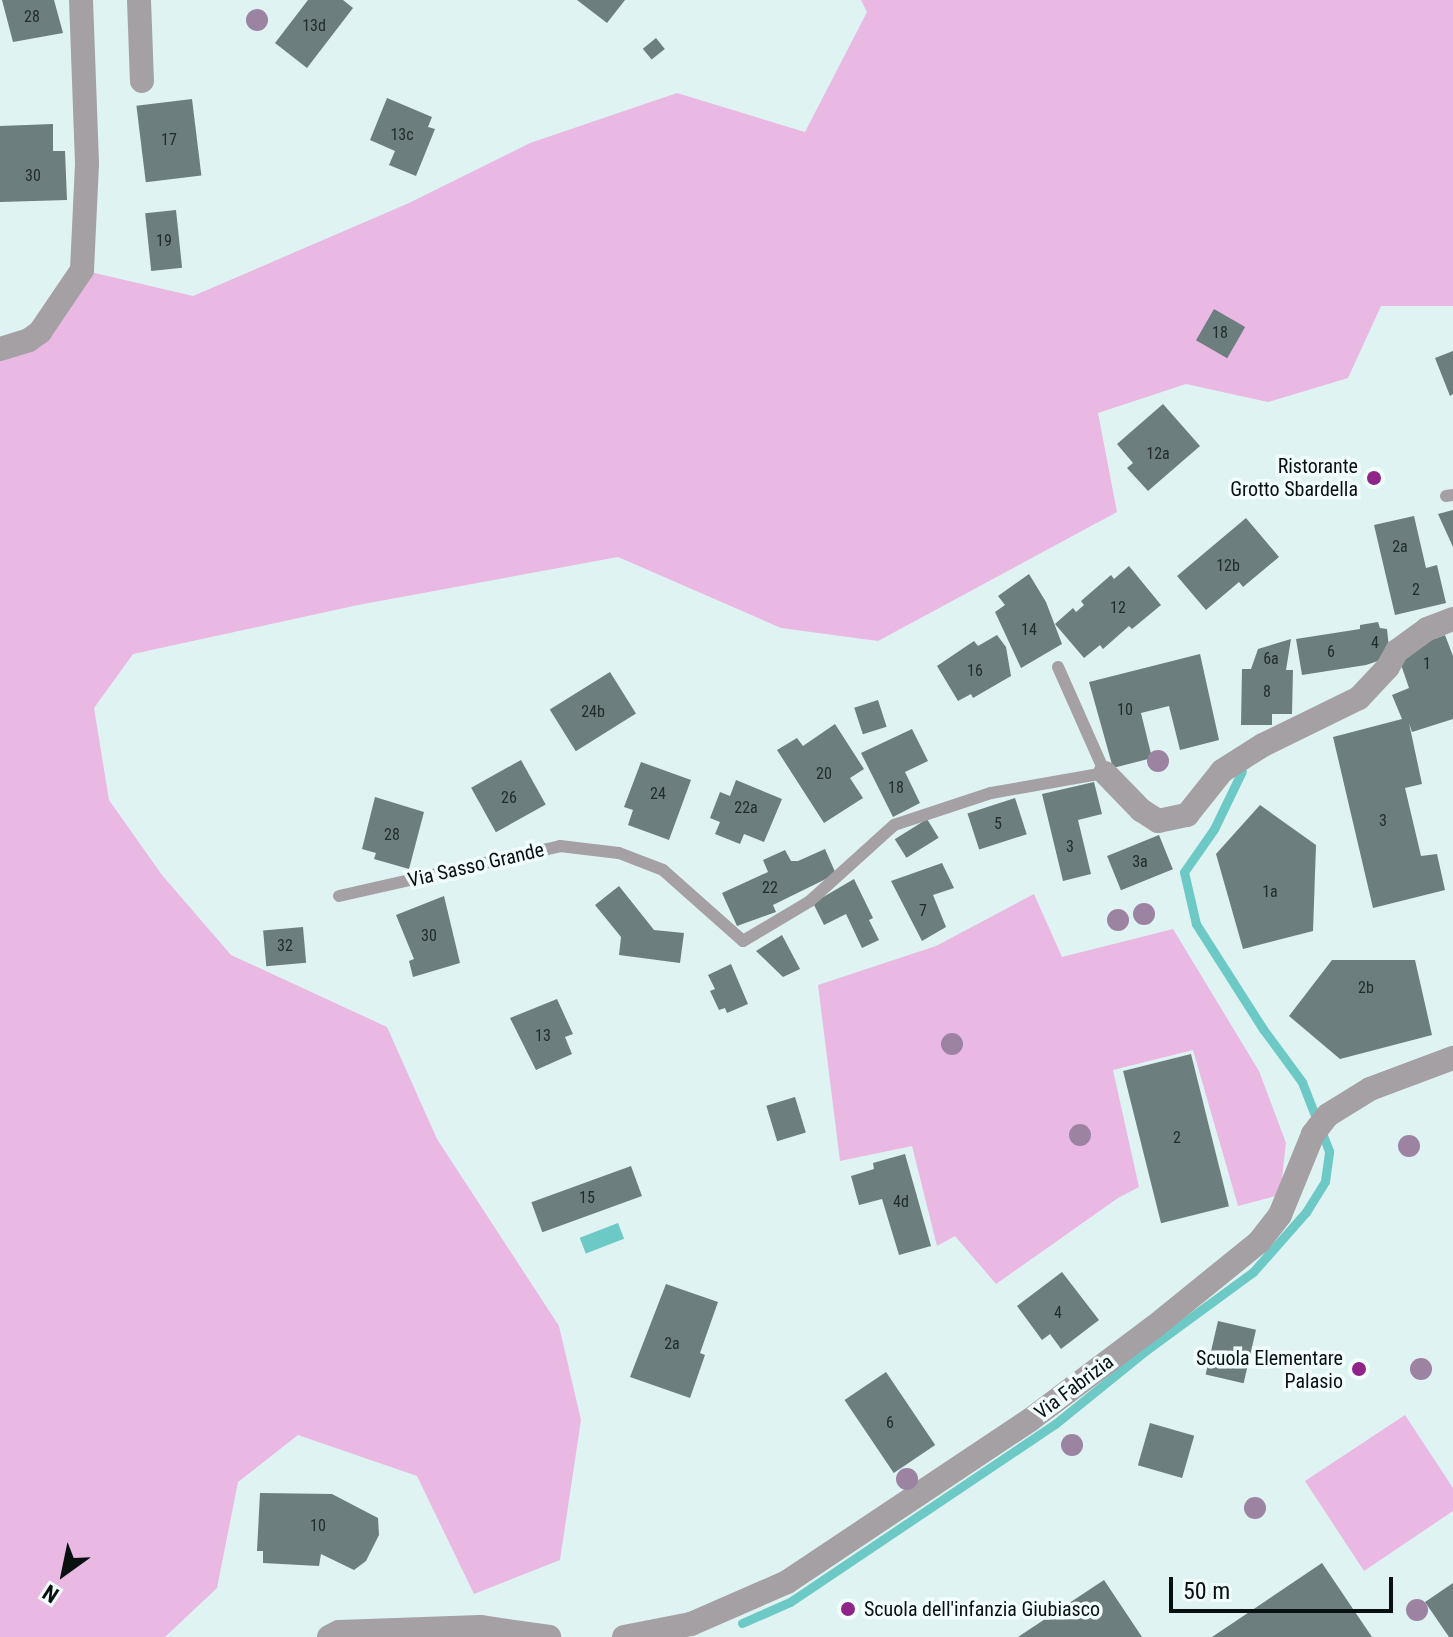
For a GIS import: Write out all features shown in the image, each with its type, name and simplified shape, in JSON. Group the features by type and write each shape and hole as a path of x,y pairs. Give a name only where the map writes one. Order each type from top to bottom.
{"street":[{"path":"0,349 29,340 40,332 82,270 87,163 81,0"},
{"path":"139,0 142,81"},
{"path":"1105,773 1141,810 1158,821 1187,815 1222,771 1263,745 1359,698 1388,667 1397,651 1427,629 1453,619"},
{"name":"Via Fabrizia","path":"624,1637 691,1624 787,1582 1040,1413 1259,1242 1280,1215 1313,1134 1328,1115 1370,1089 1453,1058"},
{"path":"329,1637 339,1632 480,1627 549,1637"}],"lane":[{"path":"1058,667 1105,773"},
{"name":"Via Sasso Grande","path":"339,896 560,846 619,853 663,870 743,941 810,901 894,825 991,793 1105,773"}],"shaded area":[{"path":"861,0 1453,0 1453,306 1381,306 1348,378 1268,402 1186,384 1098,413 1117,512 878,641 781,628 618,557 358,605 133,654 94,708 109,800 162,875 231,955 387,1027 437,1139 559,1326 581,1420 560,1560 474,1594 417,1476 298,1435 238,1482 217,1588 165,1637 0,1637 0,349 17,345 82,270 193,296 409,203 530,143 677,93 805,132 867,12"},
{"path":"1034,894 1062,957 1173,929 1259,1071 1286,1143 1280,1195 1238,1206 1193,1050 1113,1070 1139,1187 1118,1198 996,1284 955,1236 937,1246 912,1146 840,1161 818,985 936,946"},
{"path":"1405,1415 1453,1488 1453,1511 1364,1571 1305,1481"}],"water":[{"path":"618,1223 624,1239 586,1254 580,1238"}],"building":[{"path":"2,0 54,0 63,33 13,42"},
{"path":"308,0 343,0 353,8 307,68 275,43"},
{"path":"577,0 625,0 607,23"},
{"path":"656,38 665,49 652,60 643,49"},
{"path":"387,98 432,117 428,127 435,129 416,176 389,165 395,151 370,140"},
{"path":"192,99 201,175 146,182 136,106"},
{"path":"53,124 53,151 65,151 67,200 0,202 0,126"},
{"path":"176,210 182,268 151,271 145,213"},
{"path":"1214,309 1245,327 1227,358 1196,340"},
{"path":"1453,351 1453,394 1450,396 1435,358"},
{"path":"1163,404 1200,446 1148,491 1127,468 1133,463 1117,444"},
{"path":"1453,510 1453,547 1438,514"},
{"path":"1414,516 1426,568 1437,565 1446,603 1395,615 1374,525"},
{"path":"1246,518 1279,557 1243,587 1239,582 1206,610 1177,576"},
{"path":"1129,566 1161,605 1132,629 1129,626 1103,649 1100,645 1084,658 1055,624 1073,608 1076,612 1084,605 1081,601 1111,575 1114,579"},
{"path":"1029,574 1046,602 1062,644 1021,668 995,612 1005,605 998,596"},
{"path":"1378,622 1380,628 1387,629 1390,657 1366,665 1302,675 1296,639 1360,629 1360,625"},
{"path":"997,635 1006,647 1011,676 973,698 971,694 958,701 937,666 974,641 978,646"},
{"path":"1445,635 1453,656 1453,719 1412,732 1409,723 1422,784 1405,788 1421,856 1437,854 1445,890 1373,908 1333,737 1402,719 1392,695 1409,688 1397,653"},
{"path":"1291,639 1286,670 1293,670 1292,714 1272,714 1272,725 1241,725 1242,669 1251,669 1258,649"},
{"path":"1200,654 1219,740 1180,750 1169,706 1141,713 1152,758 1113,768 1089,682"},
{"path":"610,672 636,714 576,751 550,710"},
{"path":"878,700 887,727 863,734 854,708"},
{"path":"835,724 864,769 850,778 863,798 824,823 777,750 797,738 803,746"},
{"path":"912,729 928,761 905,772 920,803 893,817 861,753"},
{"path":"521,760 546,805 496,832 471,788"},
{"path":"641,762 691,780 669,840 628,825 633,810 624,807"},
{"path":"736,780 782,799 764,842 744,834 740,844 715,834 720,822 710,818 720,792 730,796"},
{"path":"1094,782 1102,814 1078,820 1091,874 1063,881 1042,794"},
{"path":"375,797 424,812 409,869 374,859 376,853 362,849"},
{"path":"1015,798 1027,834 979,850 967,813"},
{"path":"1260,805 1316,845 1313,931 1243,949 1216,854"},
{"path":"927,819 939,838 906,858 895,839"},
{"path":"1159,835 1173,869 1121,890 1107,856"},
{"path":"825,849 836,874 773,905 776,912 737,926 722,893 768,872 763,860 785,850 791,861 798,861"},
{"path":"942,863 954,888 933,895 946,927 922,941 891,881"},
{"path":"854,879 873,918 869,920 879,940 862,948 846,914 824,925 813,903"},
{"path":"619,886 654,930 684,933 680,963 619,955 621,937 595,905"},
{"path":"444,896 460,963 413,977 409,961 414,959 396,915"},
{"path":"303,927 306,963 266,966 263,930"},
{"path":"782,935 800,969 783,977 756,951"},
{"path":"1332,960 1415,960 1432,1035 1340,1059 1289,1016"},
{"path":"731,964 748,1004 727,1013 725,1008 719,1010 710,991 715,989 708,975"},
{"path":"557,999 573,1034 565,1037 572,1054 536,1070 510,1018"},
{"path":"1191,1054 1229,1206 1161,1223 1123,1071"},
{"path":"795,1097 806,1132 777,1141 766,1106"},
{"path":"905,1154 931,1246 899,1255 882,1199 859,1205 851,1176 874,1169 873,1163"},
{"path":"631,1166 642,1196 542,1232 531,1202"},
{"path":"1062,1272 1099,1320 1061,1349 1050,1334 1042,1340 1017,1306"},
{"path":"666,1284 718,1302 700,1353 705,1355 690,1398 630,1377"},
{"path":"1218,1321 1256,1330 1244,1383 1206,1375"},
{"path":"886,1372 935,1445 894,1473 845,1400"},
{"path":"1150,1423 1194,1436 1182,1478 1138,1465"},
{"path":"260,1493 332,1494 378,1518 379,1535 366,1561 354,1570 321,1554 319,1566 263,1563 263,1551 257,1551"},
{"path":"1322,1563 1372,1637 1212,1637"},
{"path":"1104,1580 1142,1637 1018,1637"},
{"path":"1453,1583 1453,1637 1449,1637 1425,1602"}],"waterway":[{"path":"742,1623 790,1602 1055,1424 1145,1351 1253,1272 1306,1212 1325,1181 1329,1151 1302,1082 1263,1029 1196,924 1184,872 1214,829 1242,771"}],"place":[{"name":"Ristorante Grotto Sbardella","path":"1374,478"},
{"name":"Scuola Elementare Palasio","path":"1359,1369"},
{"name":"Scuola dell'infanzia Giubiasco","path":"848,1609"}]}
